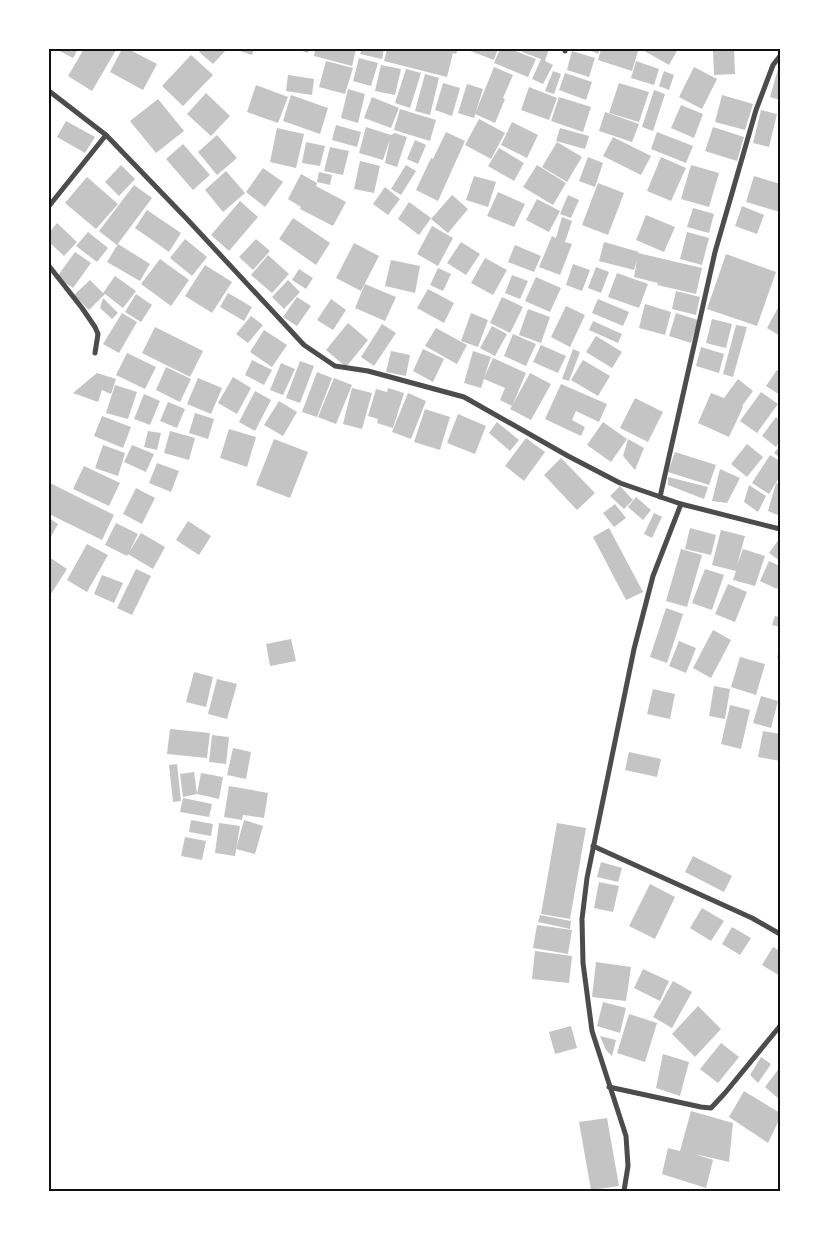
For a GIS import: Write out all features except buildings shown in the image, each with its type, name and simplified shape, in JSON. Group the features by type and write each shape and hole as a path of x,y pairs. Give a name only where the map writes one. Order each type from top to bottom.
{"street":[{"path":"660,497 715,252 756,110 774,65 780,56"},
{"path":"49,91 106,135 304,345 335,366 368,371 464,397 620,483 681,504 780,528"},
{"path":"49,206 106,135"},
{"path":"49,266 95,327 98,334 95,353"},
{"path":"624,1191 628,1166 626,1136 592,1031 583,963 582,919 593,846 634,649 653,576 681,504"},
{"path":"593,846 752,918 780,934"},
{"path":"609,1087 701,1108 711,1108 780,1026"}]}
